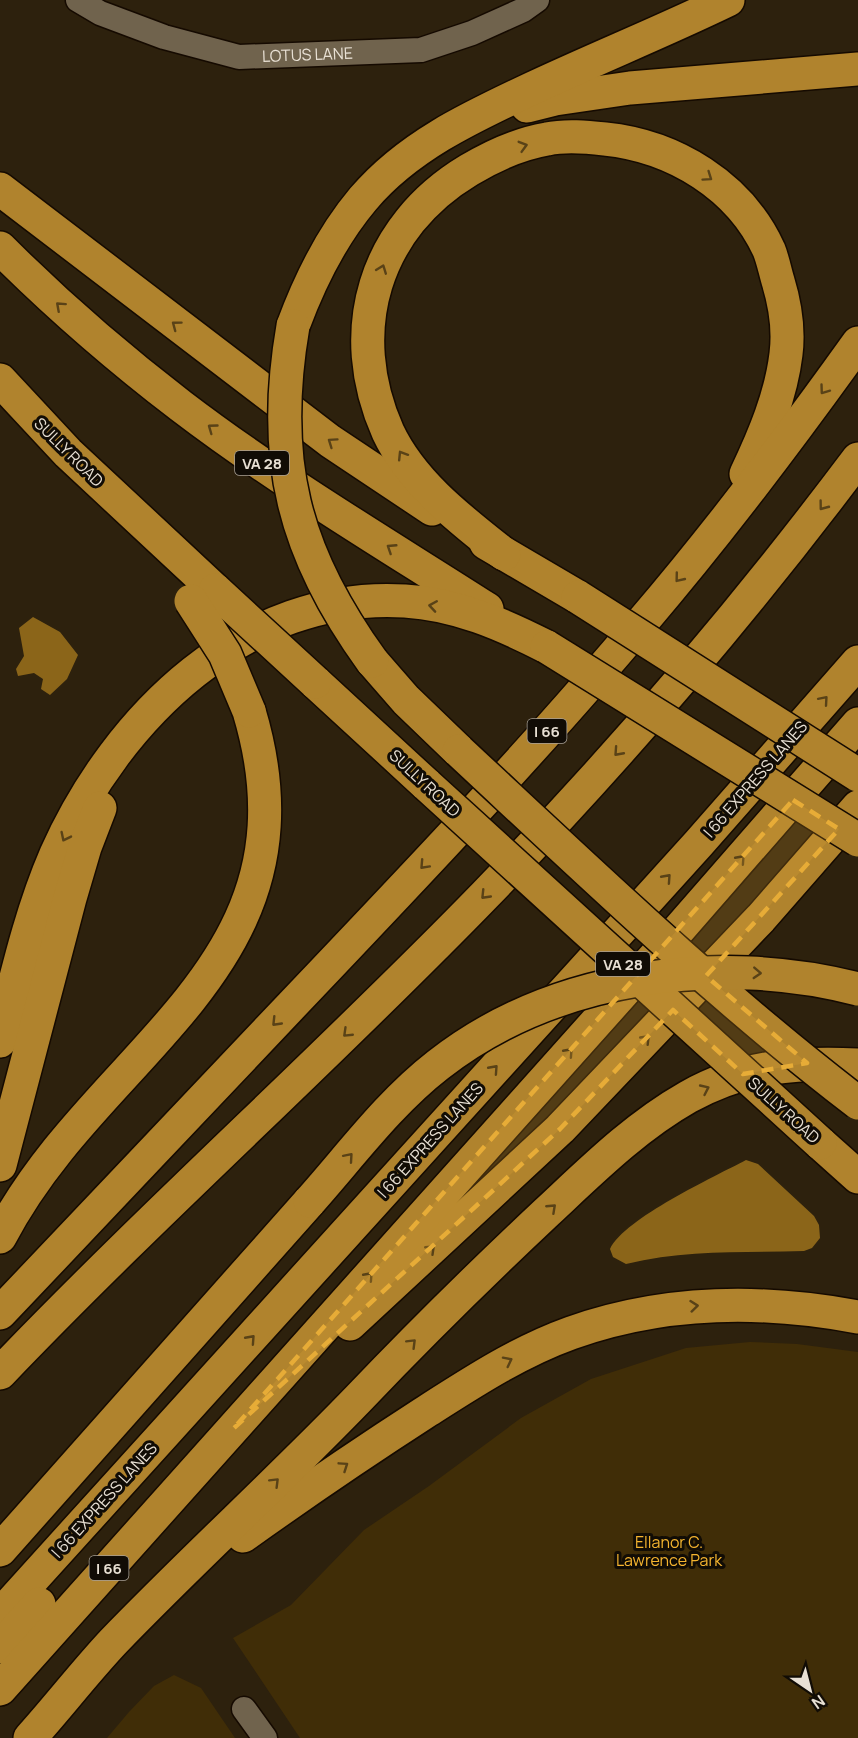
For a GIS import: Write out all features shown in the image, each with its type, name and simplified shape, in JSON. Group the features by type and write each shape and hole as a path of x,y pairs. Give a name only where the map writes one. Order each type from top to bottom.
{"highway":[{"path":"728,0 489,108 427,143 384,178 349,217 316,268 293,326 286,375 283,421 292,494 300,527 312,560 335,604 372,661 406,700 459,751 700,972 771,1034 858,1103"},
{"path":"427,143 477,122 555,99 630,88 858,69"},
{"path":"504,554 466,524 433,493 409,465 389,434 375,398 369,366 368,322 380,271 398,234 420,208 449,182 498,152 548,138 586,137 623,141 649,147 695,168 734,199 750,217 769,251 785,304 786,353 777,400 759,447 736,494 706,545"},
{"path":"0,189 330,441 504,554 578,597 858,775"},
{"name":"VA 28","path":"0,248 84,328 209,426 323,504 547,647 858,840"},
{"name":"I 66","path":"0,1313 517,765 637,629 706,545 777,454 858,343"},
{"name":"SULLY ROAD","path":"0,380 203,596 315,682 858,1177"},
{"path":"0,1373 399,982 548,829 736,616 858,459"},
{"path":"4,1229 37,1175 56,1151 153,1044 214,969 232,938 255,881 264,838 265,788 262,762 249,711 203,596"},
{"path":"0,1041 20,962 45,882 56,853 84,800 121,744 143,719 169,693 217,655 275,623 305,612 354,603 405,601 465,612 503,625 547,647"},
{"path":"0,1165 70,898 94,821 114,781 141,739 179,692 217,655"},
{"name":"I 66 EXPRESS LANES","path":"0,1615 699,843 858,662"},
{"name":"I 66","path":"0,1689 705,901 858,724"},
{"path":"233,1429 378,1299 560,1130 761,918 858,807"},
{"path":"0,1550 393,1108 436,1066 479,1036 547,1004 596,989 687,975 728,971 800,976 858,989"},
{"path":"30,1738 112,1643 447,1308 546,1213 627,1140 660,1114 690,1096 751,1071 818,1063 858,1065"},
{"path":"820,1143 858,1165"},
{"path":"86,1673 121,1649 206,1569 271,1516 441,1402 495,1368 535,1347 607,1322 705,1305 768,1305 858,1317"},
{"path":"0,1647 92,1544 225,1367"}],"street":[{"name":"LOTUS LANE","path":"78,0 100,13 164,37 239,57 421,50 472,33 524,10 537,0"},
{"path":"244,1709 265,1738"}],"highlighted area":[{"path":"793,800 839,829 706,976 807,1063 743,1074 673,1010 560,1129 233,1429"}],"green space":[{"name":"Ellanor C. Lawrence Park","path":"750,1342 797,1344 858,1352 858,1738 300,1738 233,1638 291,1605 364,1530 429,1486 521,1418 591,1379 686,1348"},
{"path":"174,1675 201,1688 235,1738 107,1738 154,1686"}],"shaded area":[{"path":"33,617 60,632 78,655 67,679 50,695 41,689 43,679 34,673 18,676 16,669 24,656 19,628"},
{"path":"746,1160 758,1164 814,1216 819,1225 820,1238 812,1248 804,1251 693,1254 626,1264 613,1257 610,1249 633,1224 693,1187"}]}
